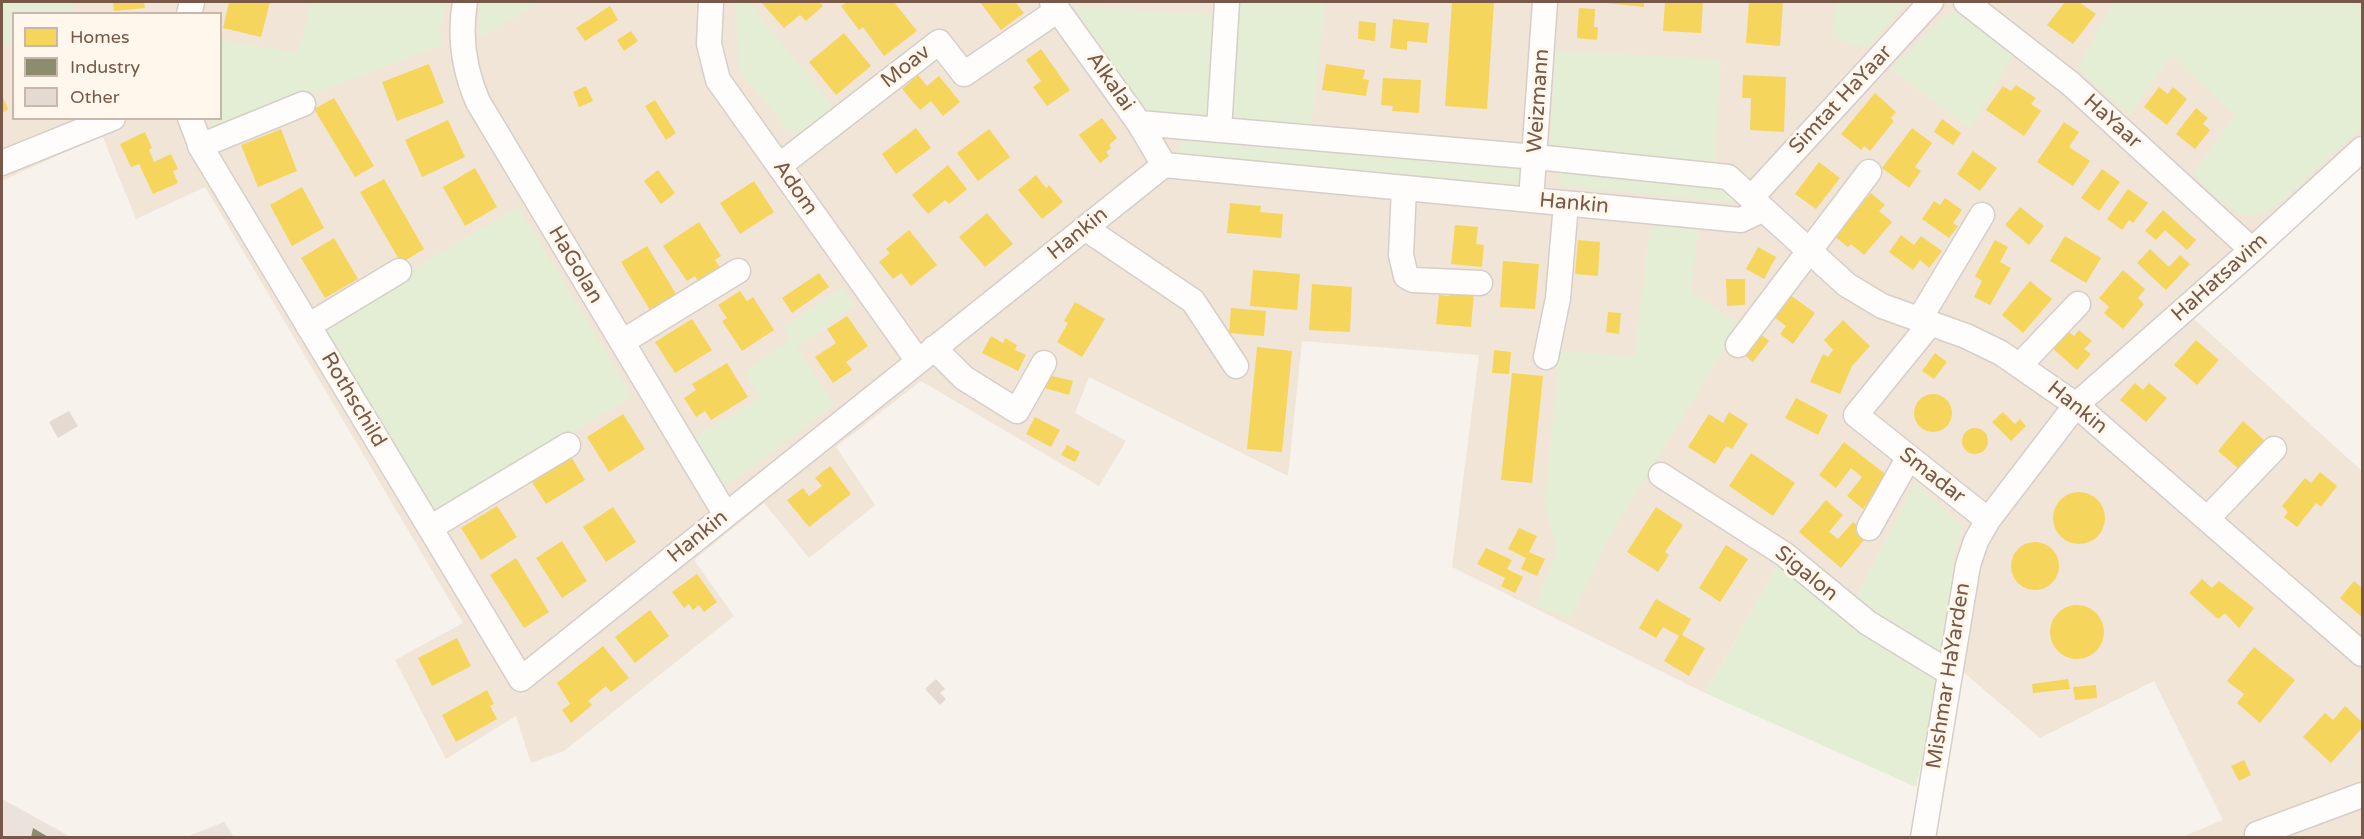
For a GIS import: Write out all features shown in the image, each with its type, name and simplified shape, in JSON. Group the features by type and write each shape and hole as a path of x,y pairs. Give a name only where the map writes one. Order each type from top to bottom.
{"street":[{"name":"HaGolan","path":"465,2 462,32 464,55 478,102 726,515"},
{"name":"Adom","path":"711,2 709,45 716,76 779,166 926,355 1017,411 1044,363"},
{"path":"1219,130 1227,2"},
{"name":"Weizmann","path":"1531,200 1536,157 1545,2"},
{"name":"Simtat HaYaar","path":"1756,204 1931,2"},
{"name":"HaYaar","path":"1966,2 2071,84 2252,250"},
{"name":"Moav","path":"779,166 939,42 964,75 1055,6"},
{"name":"Alkalai","path":"1055,6 1139,123 1164,165"},
{"path":"200,146 303,104"},
{"path":"2,163 108,120"},
{"name":"Rothschild","path":"191,120 200,146 521,679"},
{"name":"Hankin","path":"1139,123 1536,157 1728,177 1847,285 1882,306 1983,344 2020,365 2076,405 2362,654"},
{"name":"HaHatsavim","path":"2076,405 2252,250 2362,149"},
{"name":"Hankin","path":"521,679 1164,165 1741,220 1756,204"},
{"path":"1738,345 1869,172"},
{"path":"1404,188 1401,255 1406,276 1413,280 1480,283"},
{"path":"1546,357 1558,298 1566,204"},
{"path":"1925,322 1982,215"},
{"path":"1085,228 1193,301 1236,366"},
{"path":"308,326 399,271"},
{"path":"622,342 738,271"},
{"path":"2020,365 2078,304"},
{"name":"Smadar","path":"1925,322 1856,415 1988,519"},
{"path":"1988,519 2076,405"},
{"path":"430,528 568,445"},
{"path":"2207,519 2274,449"},
{"path":"1869,528 1909,457"},
{"name":"Sigalon","path":"1661,475 1785,554 1868,623 1950,673"},
{"name":"Mishmar HaYarden","path":"1923,837 1969,560 1988,519"},
{"path":"2257,834 2362,795"}],"shaded area":[{"path":"2,2 2362,2 2362,162 2192,317 2362,471 2362,837 2182,837 2223,820 2154,681 2040,738 1945,656 1954,553 1963,527 1915,483 1848,614 1778,565 1705,693 1452,567 1479,355 1302,341 1288,476 1089,377 1075,413 1126,441 1099,486 921,381 836,447 875,505 809,558 764,503 694,560 734,616 564,751 531,763 516,716 446,759 395,660 463,623 205,187 136,219 102,135 2,181"},
{"path":"2,799 71,837 2,837"},
{"path":"224,822 234,837 186,837"}],"green space":[{"path":"2,2 73,2 74,12 12,12 12,45 2,47"},
{"path":"310,2 447,2 440,28 442,45 212,131 211,120 222,120 222,40 299,53"},
{"path":"480,2 540,2 479,38"},
{"path":"735,2 748,2 835,108 802,134 794,136 743,76 739,66"},
{"path":"1239,2 1325,2 1311,126 1230,118"},
{"path":"1836,2 1906,2 1868,48 1832,38"},
{"path":"2108,2 2352,2 2362,9 2362,127 2276,206 2263,213 2251,215 2231,209 2193,174 2235,115 2171,55 2130,115 2077,68 2112,6"},
{"path":"1073,6 1214,15 1212,123 1148,116"},
{"path":"1954,12 1963,15 2014,54 1970,129 1891,69 1945,15"},
{"path":"1556,50 1721,60 1715,161 1550,150"},
{"path":"1183,134 1524,164 1522,184 1177,155"},
{"path":"1555,167 1727,184 1733,203 1561,185"},
{"path":"518,206 632,396 436,514 322,324"},
{"path":"1650,225 1698,230 1691,292 1740,324 1608,539 1571,619 1535,605 1557,552 1545,505 1559,351 1635,356"},
{"path":"842,287 856,305 797,348 834,405 737,479 729,483 721,480 695,437 761,397 744,372 791,339 784,328"},
{"path":"1915,482 1963,527 1954,553 1945,657 1916,787 1705,693 1778,565 1848,614"}],"building: Homes":[{"path":"113,2 144,2 145,8 114,11"},
{"path":"229,2 270,2 261,37 223,28"},
{"path":"761,2 819,2 823,6 806,21 800,15 784,28"},
{"path":"847,2 894,2 917,31 884,56 863,27 859,30 841,6"},
{"path":"980,2 1015,2 1024,13 1001,30"},
{"path":"1452,2 1494,2 1487,109 1445,106"},
{"path":"1595,2 1644,2 1644,7"},
{"path":"1665,2 1703,2 1701,33 1663,31"},
{"path":"1749,2 1783,2 1780,46 1746,43"},
{"path":"2065,2 2079,2 2096,14 2073,44 2047,25"},
{"path":"610,6 618,20 585,41 576,28"},
{"path":"1579,8 1595,9 1594,27 1598,27 1597,40 1577,38"},
{"path":"1393,19 1429,23 1427,43 1407,41 1407,50 1390,48"},
{"path":"1359,21 1376,23 1375,41 1358,39"},
{"path":"631,31 638,41 624,51 617,40"},
{"path":"844,33 871,66 836,95 809,62"},
{"path":"1041,49 1070,90 1047,106 1033,87 1041,81 1026,60"},
{"path":"429,64 444,103 397,121 382,82"},
{"path":"1326,64 1365,70 1363,79 1369,80 1366,96 1322,90"},
{"path":"918,75 927,86 939,76 960,102 943,116 931,101 920,110 902,89"},
{"path":"1743,75 1786,77 1784,132 1750,130 1751,98 1742,98"},
{"path":"1383,78 1421,80 1419,113 1392,111 1393,106 1381,105"},
{"path":"2016,85 2036,98 2031,104 2041,111 2024,136 1986,110 2003,86 2011,91"},
{"path":"586,86 593,101 579,107 573,92"},
{"path":"2159,87 2168,94 2173,87 2187,99 2167,125 2144,107"},
{"path":"1875,93 1896,112 1891,118 1894,121 1870,151 1864,146 1861,150 1841,134"},
{"path":"2,95 8,109 2,113"},
{"path":"334,98 374,166 355,177 314,109"},
{"path":"655,100 676,133 666,140 645,106"},
{"path":"2196,108 2208,118 2203,124 2210,130 2195,149 2176,134"},
{"path":"1102,118 1117,138 1109,145 1111,148 1106,152 1109,156 1100,163 1079,135"},
{"path":"1942,119 1961,133 1953,145 1934,132"},
{"path":"448,120 465,157 422,177 405,140"},
{"path":"2064,122 2079,132 2069,147 2090,161 2073,186 2037,162"},
{"path":"916,128 931,148 896,174 882,154"},
{"path":"1912,128 1932,143 1915,167 1921,171 1909,188 1882,168"},
{"path":"281,129 297,171 258,187 241,145"},
{"path":"989,129 1010,157 978,181 957,153"},
{"path":"145,132 152,148 149,150 154,162 171,154 178,169 173,171 178,183 153,194 139,164 131,167 120,144"},
{"path":"1973,151 1997,168 1980,191 1957,174"},
{"path":"1819,162 1840,178 1816,209 1795,194"},
{"path":"948,165 967,189 949,204 945,200 928,214 912,195"},
{"path":"475,168 497,207 465,226 443,187"},
{"path":"2102,169 2120,182 2099,211 2081,198"},
{"path":"658,170 675,193 661,204 644,181"},
{"path":"1036,175 1046,188 1049,185 1063,202 1042,219 1018,190"},
{"path":"384,179 424,249 401,263 360,192"},
{"path":"754,181 774,212 740,234 720,203"},
{"path":"302,187 324,228 292,246 270,205"},
{"path":"2128,189 2148,203 2133,223 2129,220 2122,230 2107,219"},
{"path":"1871,193 1885,205 1879,211 1892,222 1864,255 1851,244 1848,247 1834,236"},
{"path":"1945,198 1962,210 1953,223 1958,226 1949,238 1922,219 1934,201 1940,205"},
{"path":"1230,203 1261,206 1260,212 1283,214 1281,238 1227,233"},
{"path":"2020,207 2044,226 2029,245 2005,225"},
{"path":"2163,210 2196,240 2187,250 2165,230 2156,240 2145,231"},
{"path":"987,213 1013,244 985,267 959,237"},
{"path":"699,222 721,256 715,260 722,270 700,285 695,276 687,281 663,246"},
{"path":"1455,225 1478,227 1476,244 1484,245 1482,267 1451,264"},
{"path":"909,230 937,265 911,286 901,273 893,279 879,262 890,253 886,249"},
{"path":"1901,235 1914,245 1921,236 1942,251 1929,268 1920,260 1913,270 1889,252"},
{"path":"2065,236 2101,258 2086,283 2050,261"},
{"path":"334,238 358,279 325,298 301,258"},
{"path":"1578,240 1600,242 1598,276 1575,274"},
{"path":"1995,240 2008,247 2000,262 2011,268 1990,305 1974,297 1982,281 1975,276"},
{"path":"647,246 676,294 650,310 621,262"},
{"path":"1758,247 1776,257 1764,279 1746,269"},
{"path":"2150,249 2169,267 2180,255 2190,264 2166,290 2137,263"},
{"path":"1503,261 1539,264 1535,309 1500,307"},
{"path":"1253,270 1300,274 1297,310 1250,306"},
{"path":"2123,270 2145,289 2138,298 2144,304 2123,329 2104,313 2109,307 2099,298"},
{"path":"819,273 829,287 792,313 782,298"},
{"path":"1726,279 1745,279 1745,305 1727,306"},
{"path":"2030,281 2052,299 2023,333 2002,315"},
{"path":"1312,284 1352,287 1350,332 1309,330"},
{"path":"1450,290 1474,292 1471,327 1436,324 1439,295 1449,296"},
{"path":"740,291 747,301 753,297 774,330 742,351 722,321 727,318 718,305"},
{"path":"1786,292 1815,313 1793,344 1780,334 1786,326 1769,313"},
{"path":"1075,302 1105,319 1082,357 1057,342 1068,323 1064,321"},
{"path":"1231,308 1266,311 1264,336 1229,333"},
{"path":"1608,312 1621,313 1619,334 1606,332"},
{"path":"847,316 868,346 846,362 852,370 833,383 815,357 836,343 827,329"},
{"path":"692,319 712,350 675,373 655,342"},
{"path":"1843,320 1870,346 1852,366 1840,394 1810,382 1823,354 1828,357 1833,350 1824,340"},
{"path":"2064,328 2074,336 2079,330 2092,341 2084,349 2091,354 2077,370 2049,345"},
{"path":"1757,331 1769,341 1753,362 1741,352"},
{"path":"991,336 1003,343 1005,338 1017,345 1015,350 1026,355 1018,371 982,353"},
{"path":"2196,340 2219,360 2197,385 2174,365"},
{"path":"1257,347 1292,351 1282,452 1247,449"},
{"path":"1494,350 1511,352 1509,374 1492,373"},
{"path":"1935,353 1947,362 1934,379 1922,371"},
{"path":"727,363 748,397 711,420 705,411 696,417 684,398 696,390 692,384"},
{"path":"1512,373 1543,376 1532,483 1501,480"},
{"path":"1044,374 1073,381 1069,395 1041,387"},
{"path":"2135,383 2143,390 2149,383 2167,398 2146,422 2120,400"},
{"path":"1933,394 1946,400 1952,413 1946,426 1933,432 1920,426 1914,413 1920,400"},
{"path":"1796,398 1828,415 1818,435 1785,418"},
{"path":"1729,412 1748,424 1732,449 1726,446 1715,464 1688,447 1709,414 1723,423"},
{"path":"2003,412 2015,424 2020,419 2026,426 2011,441 1992,422"},
{"path":"623,414 645,449 609,472 587,437"},
{"path":"1035,417 1060,430 1051,447 1026,434"},
{"path":"2243,421 2264,440 2239,469 2218,451"},
{"path":"1975,428 1984,432 1988,441 1984,450 1975,454 1966,450 1962,441 1966,432"},
{"path":"1844,442 1888,476 1863,509 1847,496 1862,477 1851,468 1836,488 1819,475"},
{"path":"1067,445 1080,452 1075,462 1061,455"},
{"path":"1751,453 1795,483 1773,516 1729,486"},
{"path":"570,455 585,480 546,504 530,479"},
{"path":"830,466 851,494 809,527 787,500 803,488 809,496 822,486 815,478"},
{"path":"2320,472 2337,486 2321,507 2316,503 2297,527 2284,517 2288,512 2282,506 2305,478 2311,483"},
{"path":"2074,492 2084,492 2098,499 2105,518 2098,537 2084,544 2074,544 2064,540 2057,533 2053,523 2053,513 2057,503 2064,496"},
{"path":"1826,500 1843,515 1829,532 1838,539 1853,522 1868,535 1841,568 1799,532"},
{"path":"497,506 517,537 481,560 461,528"},
{"path":"613,507 636,542 606,562 583,527"},
{"path":"1656,507 1683,525 1665,552 1669,555 1658,572 1627,552"},
{"path":"1519,528 1537,536 1529,552 1545,559 1537,576 1521,569 1526,558 1508,549"},
{"path":"562,541 587,581 562,598 536,558"},
{"path":"2030,542 2040,542 2052,549 2059,561 2059,571 2052,583 2040,590 2030,590 2015,579 2011,571 2011,561 2022,546"},
{"path":"1726,545 1748,559 1720,602 1699,588"},
{"path":"1486,548 1512,560 1507,569 1523,577 1515,593 1501,586 1505,578 1477,564"},
{"path":"516,558 549,612 524,628 490,575"},
{"path":"697,574 717,602 704,612 699,605 693,610 689,604 684,608 672,592"},
{"path":"2202,579 2212,588 2219,581 2254,608 2239,628 2225,613 2218,619 2189,593"},
{"path":"2354,581 2362,588 2362,617 2340,598"},
{"path":"1656,599 1691,619 1682,635 1705,648 1689,676 1664,661 1679,636 1663,627 1656,638 1639,628"},
{"path":"2077,605 2087,607 2096,613 2102,622 2104,632 2102,642 2096,651 2087,657 2077,659 2067,657 2058,651 2052,642 2050,632 2052,622 2058,613 2067,607"},
{"path":"650,610 669,636 635,663 615,637"},
{"path":"457,638 471,666 432,686 418,658"},
{"path":"603,646 629,678 611,692 606,686 588,701 592,705 571,723 562,710 570,704 557,683"},
{"path":"2254,647 2295,680 2260,723 2237,703 2244,694 2227,681"},
{"path":"2068,679 2070,689 2033,693 2032,684"},
{"path":"2096,685 2097,698 2075,700 2073,687"},
{"path":"487,690 494,704 490,706 497,719 456,742 442,715"},
{"path":"2345,706 2362,722 2362,728 2331,763 2303,737 2325,713 2333,720"},
{"path":"2244,760 2251,775 2239,781 2231,766"}],"building: Industry":[{"path":"33,828 50,838 31,838"}],"building: Other":[{"path":"69,411 78,426 58,438 49,422"},
{"path":"936,679 945,689 940,693 946,699 940,705 925,689"}]}
